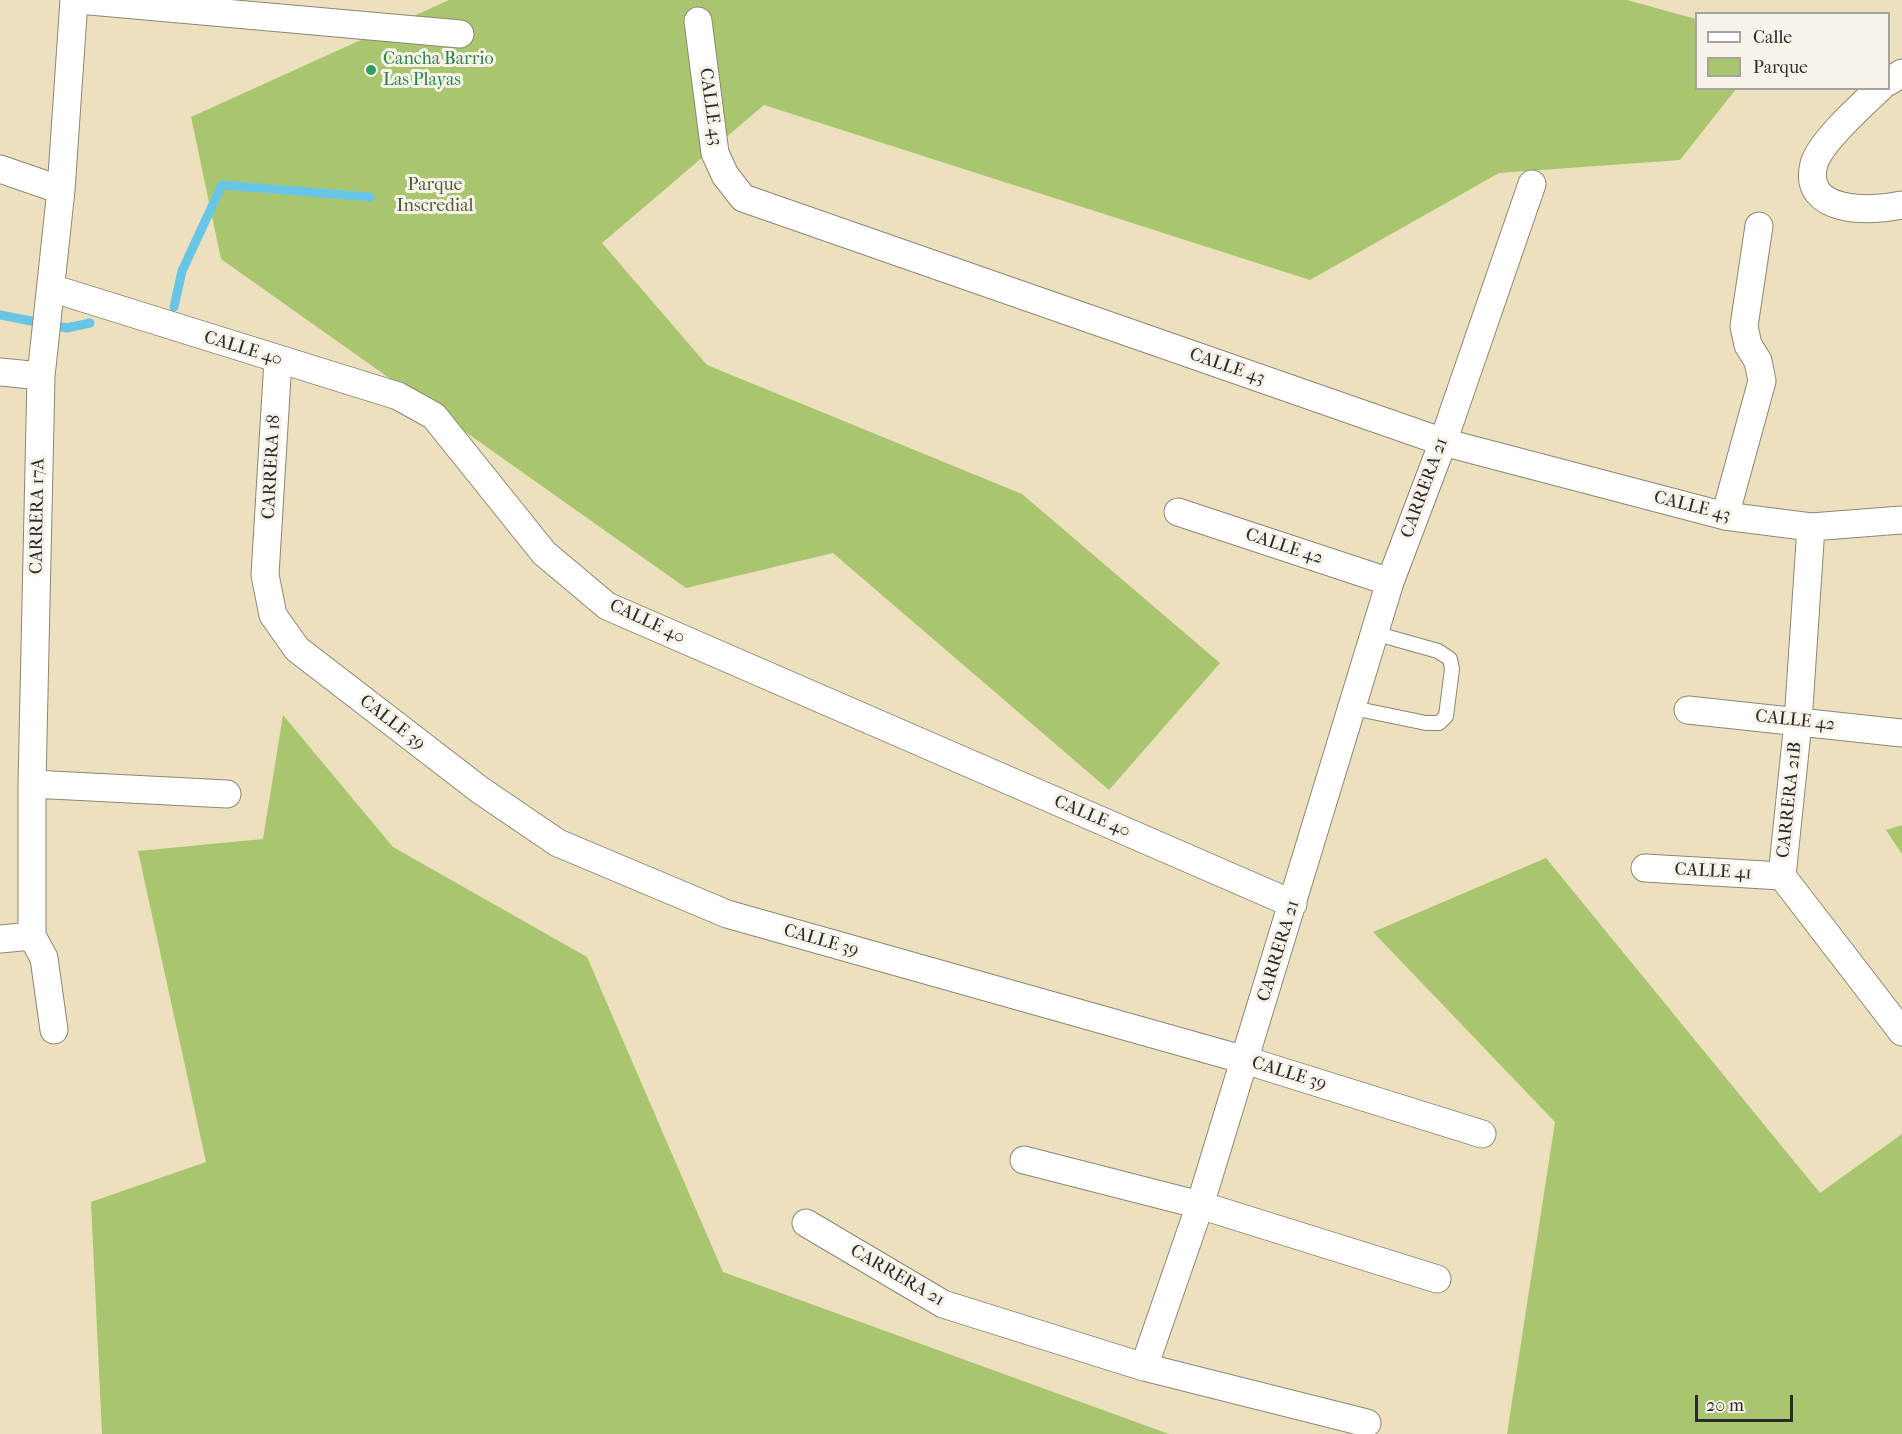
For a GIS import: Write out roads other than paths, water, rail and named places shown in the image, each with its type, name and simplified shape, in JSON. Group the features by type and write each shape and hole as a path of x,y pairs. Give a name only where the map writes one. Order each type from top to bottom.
{"street":[{"name":"CARRERA 17A","path":"54,1030 44,958 32,936 32,784 41,376 61,190 74,0"},
{"path":"79,0 460,34"},
{"name":"CALLE 43","path":"698,21 716,153 725,175 743,198 1443,442 1725,516 1811,528 1902,520"},
{"path":"1878,90 1843,123 1814,162 1813,184 1822,198 1844,208 1886,209 1902,205"},
{"path":"0,169 61,190"},
{"name":"CARRERA 21","path":"806,1223 943,1304 1144,1367 1200,1205 1390,582 1443,442 1532,184"},
{"path":"1725,516 1762,381 1758,361 1748,345 1744,326 1759,226"},
{"name":"CALLE 40","path":"50,298 278,360 398,396 434,416 544,553 607,606 1293,904"},
{"name":"CARRERA 18","path":"265,575 278,360"},
{"path":"0,372 41,376"},
{"name":"CALLE 42","path":"1178,512 1390,582"},
{"name":"CARRERA 21B","path":"1811,528 1798,722 1782,876 1902,1032"},
{"name":"CALLE 39","path":"265,575 273,615 297,649 480,790 558,843 727,914 1245,1060 1482,1134"},
{"name":"CALLE 42","path":"1688,710 1902,733"},
{"path":"32,784 227,794"},
{"name":"CALLE 41","path":"1645,868 1782,876"},
{"path":"0,939 32,936"},
{"path":"1024,1160 1200,1205 1437,1279"},
{"path":"1144,1367 1367,1423"}],"lane":[{"path":"1353,708 1426,723 1439,723 1446,716 1452,669 1450,659 1438,651 1374,633"}],"waterway":[{"path":"174,307 182,271 222,185 370,197"},
{"path":"0,315 67,328 90,323"}],"place":[{"name":"Cancha Barrio Las Playas","path":"371,70"}],"park label":[{"name":"Parque Inscredial","path":"435,196"}]}
